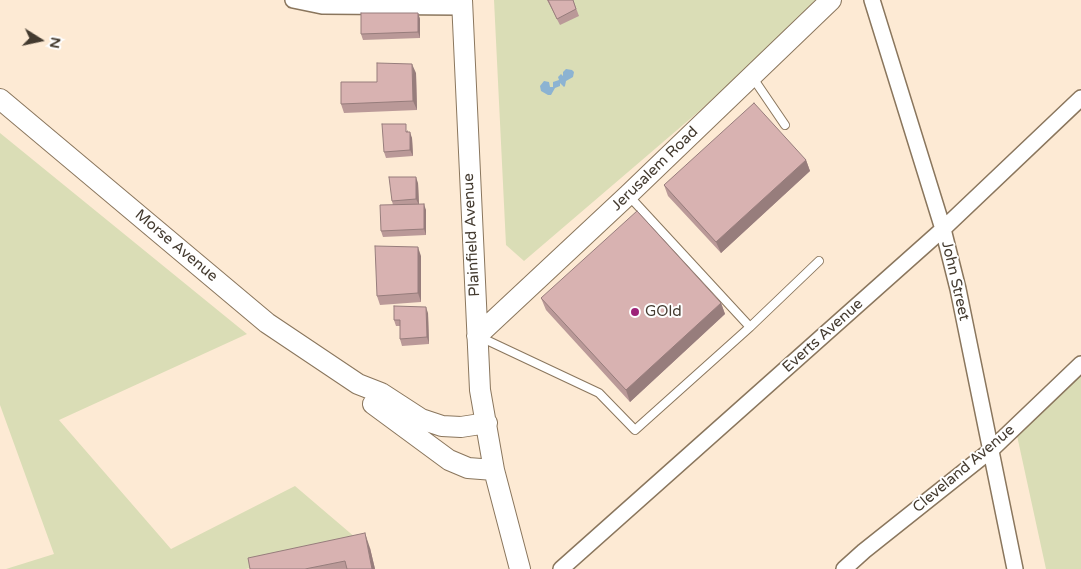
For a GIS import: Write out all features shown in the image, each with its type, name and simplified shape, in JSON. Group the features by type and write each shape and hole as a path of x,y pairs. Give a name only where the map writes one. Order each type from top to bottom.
{"street":[{"path":"292,0 322,6 462,4"},
{"name":"Jerusalem Road","path":"477,336 628,195 831,0"},
{"name":"John Street","path":"872,0 943,229 958,289 1014,569"},
{"name":"Plainfield Avenue","path":"462,4 480,390 494,470 520,569"},
{"name":"Everts Avenue","path":"561,569 943,229 1081,98"},
{"name":"Morse Avenue","path":"0,99 267,323 358,384 380,393 421,419 442,426 461,427 487,423"},
{"name":"Cleveland Avenue","path":"844,569 991,450 1081,364"},
{"name":"Morse Avenue","path":"358,384 372,403 449,460 468,468 494,470"}],"lane":[{"path":"752,76 785,125"},
{"path":"628,195 750,327"},
{"path":"477,336 599,393 635,430 750,327 819,261"}],"green space":[{"path":"494,0 821,0 697,113 524,261 506,245"},
{"path":"0,133 247,334 59,420 171,549 295,486 363,544 246,569 6,569 54,554 0,405"},
{"path":"1081,373 1081,569 1046,569 1016,431"}],"water":[{"path":"566,69 574,72 573,77 566,81 564,87 560,83 560,86 555,88 551,95 541,91 540,86 544,81 549,82 550,87 553,87 553,82 559,80 558,77 561,74 563,76 563,72"}],"building":[{"path":"548,0 573,0 576,9 557,19"},
{"path":"361,13 418,13 418,32 361,34"},
{"path":"377,63 412,64 413,101 341,104 341,82 377,82"},
{"path":"754,103 806,160 716,242 664,185"},
{"path":"382,124 406,124 406,132 410,132 410,150 384,152"},
{"path":"389,177 416,177 416,199 392,201"},
{"path":"424,204 424,229 381,231 380,205"},
{"name":"GOld","path":"637,211 721,303 626,390 541,298"},
{"path":"375,246 418,247 418,293 377,296"},
{"path":"394,306 426,307 427,337 400,339 400,320 394,320"},
{"path":"365,533 372,569 347,569 345,561 305,569 250,569 248,558"}],"place":[{"name":"GOld","path":"635,312"}]}
